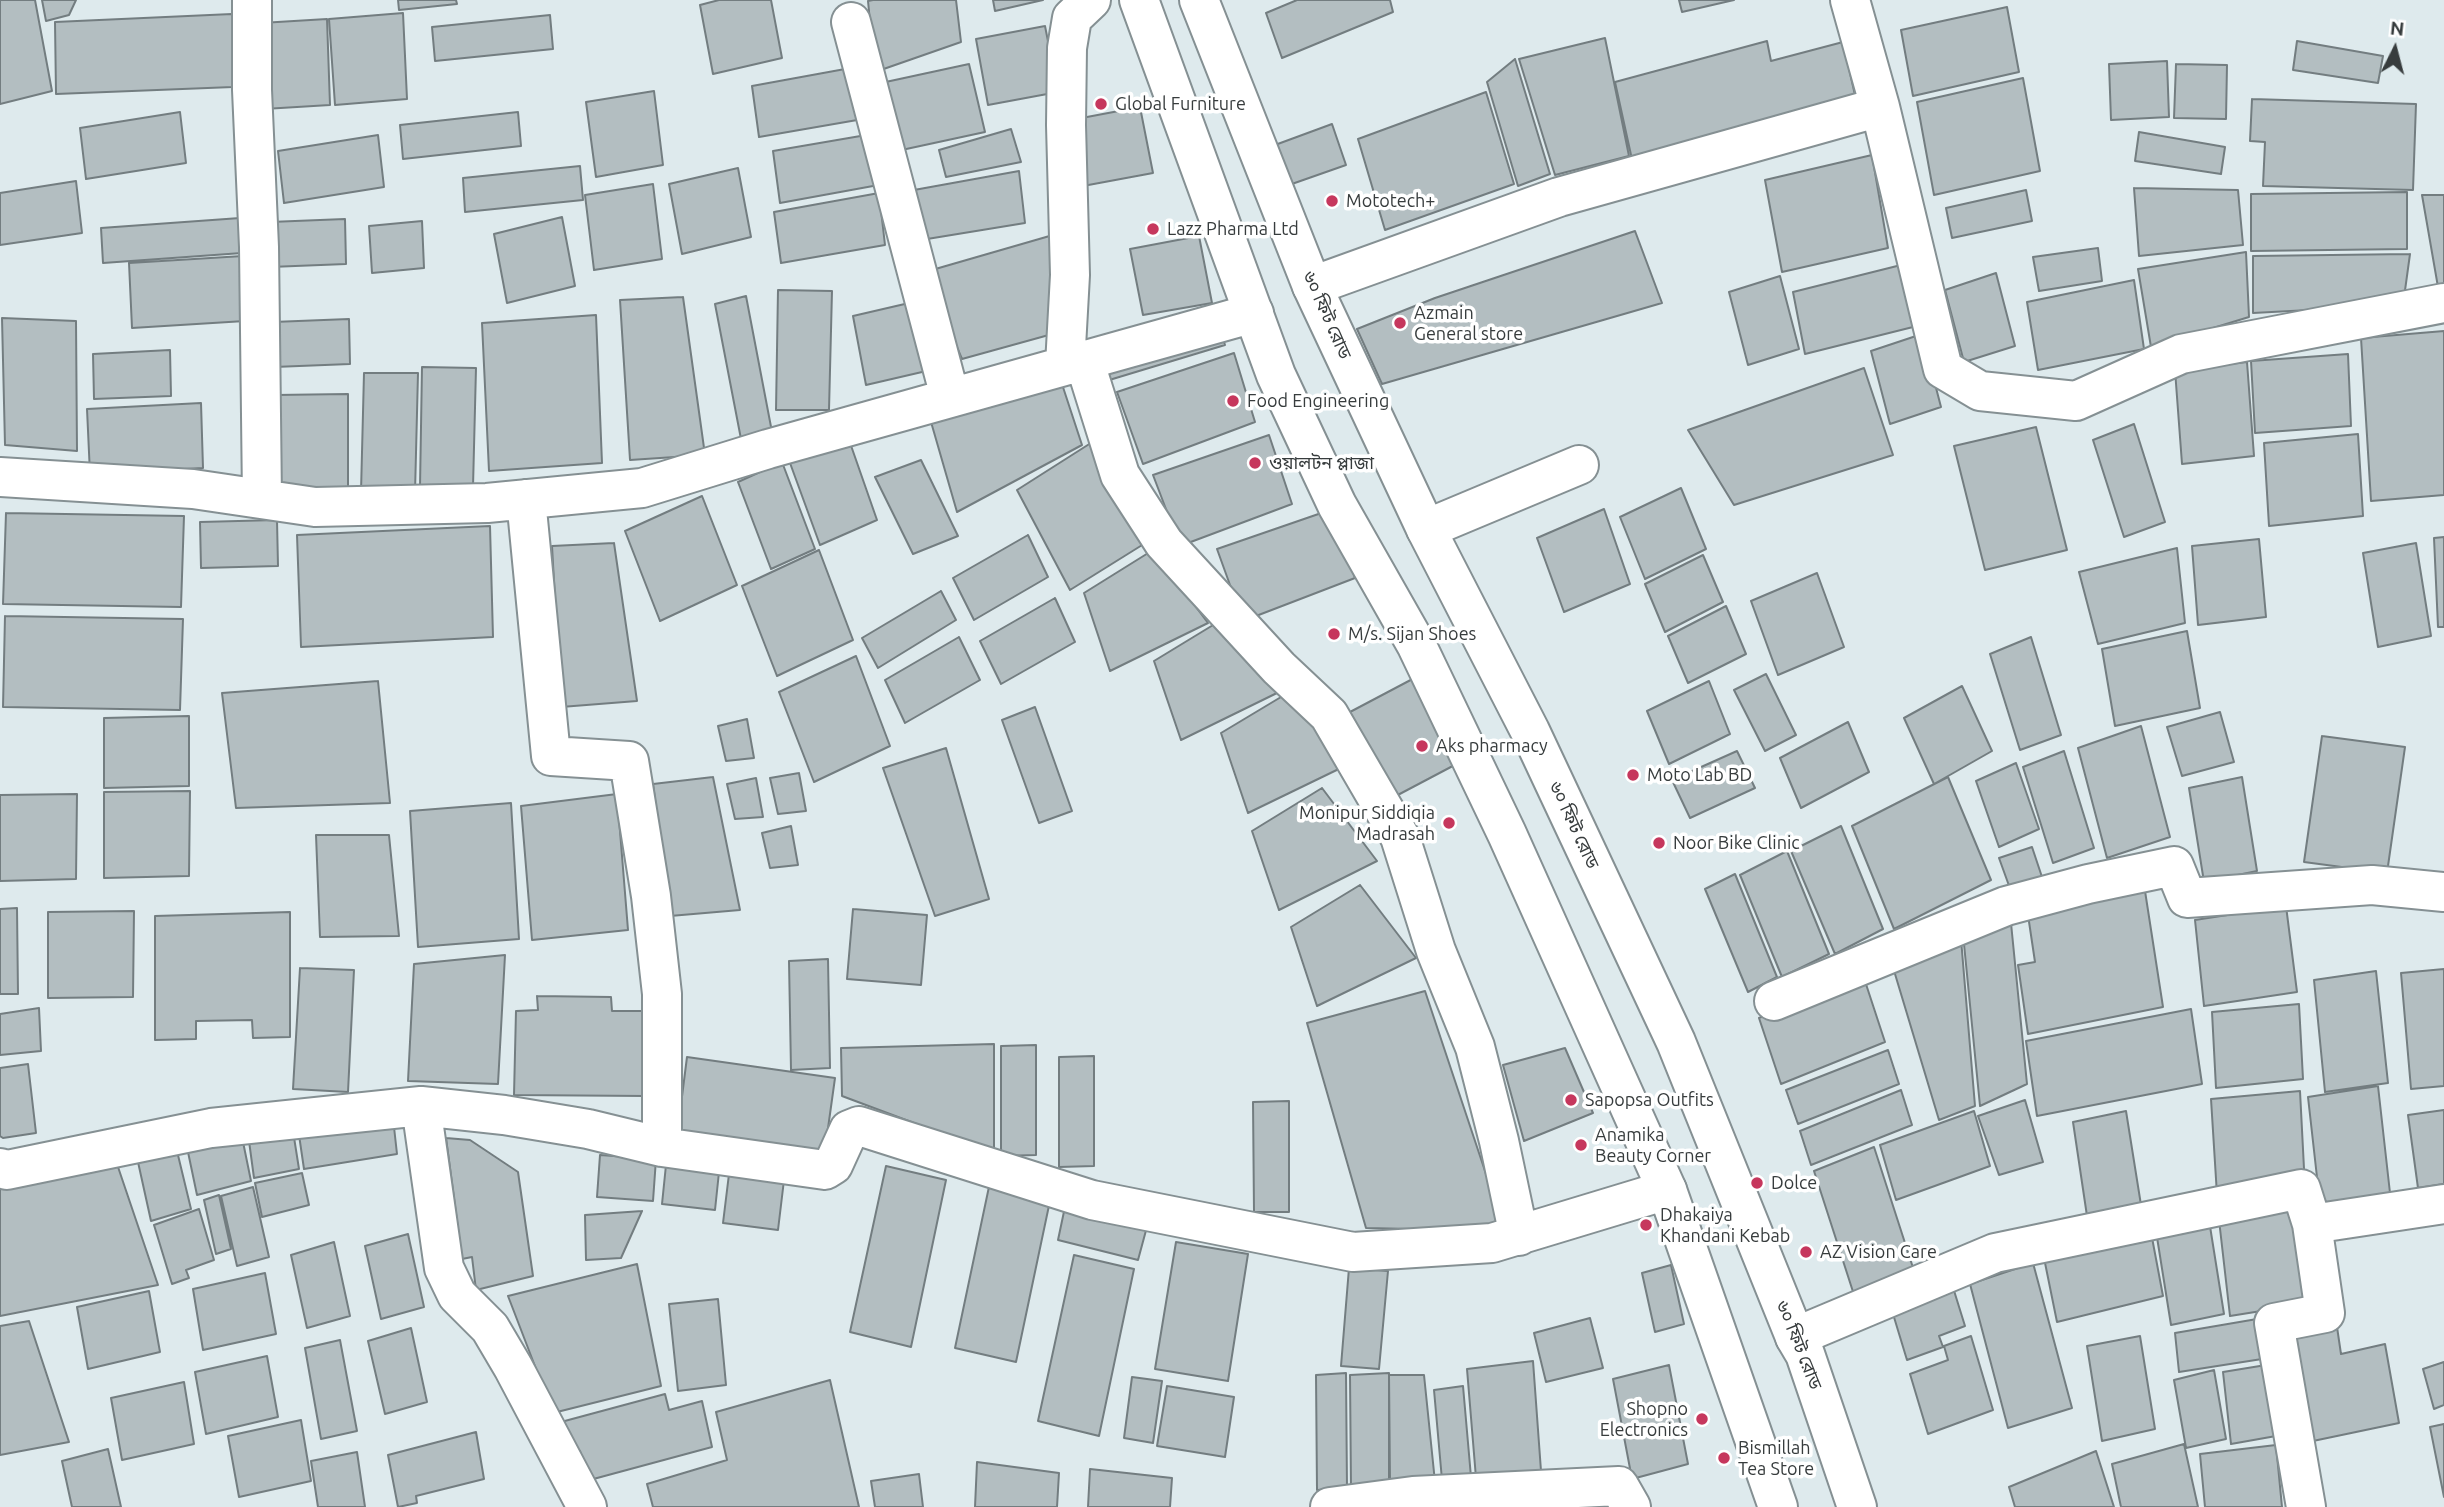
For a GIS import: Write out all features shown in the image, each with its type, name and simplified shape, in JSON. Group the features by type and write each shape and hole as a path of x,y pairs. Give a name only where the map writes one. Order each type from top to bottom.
{"street":[{"path":"252,0 262,499"},
{"path":"1091,0 1072,18 1067,48 1066,124 1074,362 1120,475 1164,543 1279,668 1329,716 1400,837 1436,951 1475,1046 1519,1236"},
{"path":"1139,0 1276,375 1337,505 1416,644 1507,834 1667,1190 1696,1266 1778,1507"},
{"name":"৬০ ফিট রোড","path":"1199,0 1312,286 1426,529 1530,731 1676,1042 1795,1336 1805,1354 1857,1507"},
{"path":"1850,0 1880,107 1943,369 1980,391 2076,401 2181,354 2444,303"},
{"path":"852,22 950,397"},
{"path":"1312,286 1559,197 1880,107"},
{"path":"0,477 193,488 315,508 487,503 642,488 768,449 1254,313"},
{"path":"1426,529 1579,465"},
{"path":"526,499 551,756 629,761 651,896 662,994 663,1147"},
{"path":"1774,1001 2006,906 2088,884 2174,866 2187,898 2372,886 2444,892"},
{"path":"0,1168 7,1170 211,1128 421,1105 504,1115 588,1129 663,1147 825,1170 833,1165 849,1130 859,1126 1092,1200 1353,1252 1492,1242 1667,1190"},
{"path":"421,1105 444,1268 457,1295 490,1328 496,1338 587,1507"},
{"path":"1795,1336 1996,1253 2301,1188 2312,1224 2325,1314 2274,1323 2306,1507"},
{"path":"2312,1224 2444,1204"},
{"path":"1329,1507 1413,1496 1619,1486 1631,1507"}],"building":[{"path":"0,0 35,0 52,91 0,104"},
{"path":"42,0 76,0 69,15 46,21"},
{"path":"398,0 456,0 457,4 399,10"},
{"path":"719,0 771,0 782,58 713,74 700,5"},
{"path":"956,0 961,42 875,72 868,1"},
{"path":"993,0 1043,0 995,11"},
{"path":"1297,0 1390,0 1393,12 1282,58 1266,13"},
{"path":"1679,0 1734,0 1682,12"},
{"path":"2007,7 2019,72 1913,96 1901,30"},
{"path":"403,13 407,99 335,105 329,19"},
{"path":"232,14 233,87 56,94 55,22"},
{"path":"550,15 553,49 435,61 432,27"},
{"path":"327,19 330,105 264,109 261,23"},
{"path":"1045,26 1058,92 988,105 976,39"},
{"path":"1605,38 1629,156 1555,175 1519,59"},
{"path":"1767,41 1771,61 1843,42 1857,104 1633,164 1615,82"},
{"path":"2297,41 2383,56 2378,83 2293,70"},
{"path":"1515,59 1550,174 1518,186 1487,82"},
{"path":"2167,61 2169,117 2111,120 2109,64"},
{"path":"969,64 985,132 897,151 881,83"},
{"path":"2176,64 2227,65 2226,119 2174,118"},
{"path":"856,67 863,119 759,137 752,86"},
{"path":"2023,78 2040,171 1934,195 1917,102"},
{"path":"654,91 663,165 596,177 586,102"},
{"path":"1486,92 1514,184 1385,230 1358,139"},
{"path":"2252,99 2416,104 2413,190 2263,186 2265,142 2250,141"},
{"path":"1140,107 1153,173 1083,186 1071,120"},
{"path":"180,112 186,163 86,179 80,128"},
{"path":"518,112 521,146 403,159 400,125"},
{"path":"1332,124 1346,165 1289,185 1275,145"},
{"path":"1011,129 1021,162 946,177 939,150"},
{"path":"2139,132 2225,147 2221,174 2135,161"},
{"path":"878,133 884,184 780,203 773,151"},
{"path":"378,135 384,187 284,203 278,151"},
{"path":"1872,155 1888,248 1782,272 1765,180"},
{"path":"580,166 583,200 465,212 463,178"},
{"path":"738,168 751,237 682,254 669,184"},
{"path":"1019,171 1025,223 921,240 914,190"},
{"path":"76,181 82,233 0,245 0,193"},
{"path":"653,184 662,259 594,270 585,195"},
{"path":"2134,188 2238,190 2243,245 2139,256"},
{"path":"2026,190 2032,221 1952,238 1946,208"},
{"path":"2407,192 2407,249 2251,251 2251,194"},
{"path":"879,193 885,245 781,263 774,212"},
{"path":"2422,195 2444,195 2444,285 2438,287"},
{"path":"562,217 575,286 507,303 494,234"},
{"path":"240,218 242,253 103,263 101,228"},
{"path":"345,219 346,264 270,267 270,222"},
{"path":"422,221 424,268 372,273 369,226"},
{"path":"1635,231 1662,303 1382,384 1357,329 1435,298"},
{"path":"1053,235 1056,333 962,359 925,272"},
{"path":"1199,236 1212,303 1143,315 1130,249"},
{"path":"2098,248 2102,281 2039,291 2033,257"},
{"path":"2246,252 2249,317 2151,347 2138,269"},
{"path":"2410,254 2403,305 2253,313 2253,256"},
{"path":"243,256 245,321 132,328 129,263"},
{"path":"1905,264 1917,326 1805,354 1793,292"},
{"path":"1996,273 2015,346 1964,362 1945,290"},
{"path":"1780,276 1799,349 1748,365 1729,292"},
{"path":"2134,280 2144,349 2038,370 2027,302"},
{"path":"778,290 832,291 829,410 776,410"},
{"path":"746,296 772,432 741,439 715,304"},
{"path":"683,297 705,455 630,460 620,300"},
{"path":"922,300 935,369 866,385 853,316"},
{"path":"596,315 602,463 489,471 482,323"},
{"path":"2,318 76,321 77,451 5,445"},
{"path":"349,319 350,364 274,367 273,322"},
{"path":"1220,330 1225,345 1106,381 1102,366"},
{"path":"2444,331 2444,495 2371,501 2361,338"},
{"path":"1922,334 1941,407 1890,424 1871,351"},
{"path":"170,350 171,396 94,399 93,354"},
{"path":"1234,353 1255,422 1143,464 1117,392"},
{"path":"2348,354 2351,426 2255,433 2251,361"},
{"path":"2247,362 2254,456 2182,464 2175,370"},
{"path":"422,367 476,368 473,487 420,487"},
{"path":"1864,368 1893,455 1734,505 1688,430"},
{"path":"364,373 418,373 415,493 361,492"},
{"path":"1060,378 1082,445 957,512 929,415"},
{"path":"348,394 348,491 276,493 275,395"},
{"path":"201,403 203,468 90,474 87,409"},
{"path":"2134,424 2165,522 2124,537 2093,440"},
{"path":"2036,427 2067,550 1985,570 1954,446"},
{"path":"2358,434 2363,516 2269,526 2264,443"},
{"path":"1269,435 1292,504 1180,546 1153,475"},
{"path":"848,437 877,520 820,545 790,463"},
{"path":"1094,441 1147,542 1070,590 1017,490"},
{"path":"921,460 958,536 913,554 875,477"},
{"path":"782,462 815,549 771,569 738,482"},
{"path":"1681,488 1706,549 1645,579 1620,517"},
{"path":"702,496 737,585 660,621 625,531"},
{"path":"1333,509 1355,578 1243,621 1217,549"},
{"path":"1604,509 1630,584 1564,612 1537,538"},
{"path":"6,513 184,516 181,607 3,604"},
{"path":"277,520 278,566 201,568 200,522"},
{"path":"490,526 493,637 301,647 297,535"},
{"path":"1028,535 1048,577 974,620 953,578"},
{"path":"2444,537 2444,627 2438,627 2434,538"},
{"path":"2259,539 2266,617 2198,625 2192,546"},
{"path":"614,543 637,701 561,707 552,546"},
{"path":"2416,543 2431,636 2378,647 2363,553"},
{"path":"2177,548 2185,623 2098,644 2079,572"},
{"path":"819,550 853,640 777,676 742,586"},
{"path":"1153,550 1208,623 1110,671 1084,593"},
{"path":"1703,555 1723,602 1665,632 1645,584"},
{"path":"1817,573 1844,647 1778,675 1751,601"},
{"path":"941,591 956,620 878,668 862,638"},
{"path":"1055,598 1075,642 1001,684 980,641"},
{"path":"1726,606 1746,654 1688,683 1668,636"},
{"path":"5,616 183,619 180,710 3,707"},
{"path":"1223,619 1279,692 1181,740 1154,661"},
{"path":"2187,631 2200,708 2115,726 2102,649"},
{"path":"959,637 980,680 905,723 885,680"},
{"path":"2031,637 2061,735 2020,750 1990,654"},
{"path":"856,656 890,746 814,782 779,692"},
{"path":"1422,674 1466,759 1394,797 1350,712"},
{"path":"1766,674 1796,735 1765,751 1734,690"},
{"path":"378,681 390,803 236,808 222,693"},
{"path":"1709,681 1730,734 1669,764 1647,711"},
{"path":"1962,686 1992,751 1934,784 1904,718"},
{"path":"1291,691 1347,765 1248,813 1221,733"},
{"path":"1035,707 1072,811 1039,823 1002,720"},
{"path":"2220,712 2234,762 2182,776 2167,727"},
{"path":"189,716 189,786 104,788 104,718"},
{"path":"747,719 754,758 726,761 718,726"},
{"path":"1848,722 1869,772 1801,808 1780,758"},
{"path":"2141,726 2170,837 2107,858 2078,748"},
{"path":"2322,736 2405,747 2387,873 2304,862"},
{"path":"946,748 989,899 935,916 883,768"},
{"path":"1737,751 1755,788 1690,818 1672,780"},
{"path":"2064,751 2094,848 2053,863 2023,767"},
{"path":"2016,763 2039,829 1999,847 1976,781"},
{"path":"799,773 806,811 778,814 770,778"},
{"path":"713,777 740,910 670,916 653,784"},
{"path":"1948,777 1991,880 1894,929 1852,826"},
{"path":"2242,777 2257,871 2204,882 2189,788"},
{"path":"756,778 763,817 735,819 727,784"},
{"path":"1322,788 1377,861 1279,910 1252,831"},
{"path":"190,791 189,876 104,878 104,792"},
{"path":"77,794 76,879 0,881 0,795"},
{"path":"617,794 628,930 532,940 521,806"},
{"path":"511,803 519,939 418,947 410,811"},
{"path":"791,826 798,865 770,868 762,833"},
{"path":"1841,826 1883,929 1835,954 1791,851"},
{"path":"316,835 389,835 399,936 320,937"},
{"path":"2032,847 2044,883 2012,894 1999,858"},
{"path":"1787,851 1829,954 1782,977 1740,875"},
{"path":"1735,874 1777,977 1748,992 1705,889"},
{"path":"1360,885 1416,958 1317,1006 1291,927"},
{"path":"2145,891 2163,1007 2028,1034 2018,965 2035,962 2028,915"},
{"path":"2286,906 2297,992 2204,1006 2195,920"},
{"path":"17,908 18,994 0,994 0,909"},
{"path":"853,909 927,915 921,985 847,979"},
{"path":"134,911 133,997 48,998 48,912"},
{"path":"290,912 290,1037 253,1038 252,1020 196,1021 196,1039 155,1040 155,916"},
{"path":"2010,913 2027,1084 1980,1106 1963,934"},
{"path":"1961,939 1975,1106 1939,1120 1892,964"},
{"path":"505,955 498,1084 408,1081 414,964"},
{"path":"828,959 830,1068 791,1070 789,961"},
{"path":"300,968 354,970 348,1092 293,1089"},
{"path":"2444,969 2444,1086 2411,1089 2401,973"},
{"path":"2376,971 2388,1083 2325,1092 2314,980"},
{"path":"1863,975 1885,1042 1781,1084 1759,1018"},
{"path":"1425,991 1505,1231 1366,1228 1307,1023"},
{"path":"537,996 611,997 612,1011 647,1011 645,1096 514,1095 516,1011 538,1010"},
{"path":"2299,1004 2303,1079 2216,1088 2212,1012"},
{"path":"39,1008 41,1051 0,1055 0,1014"},
{"path":"2191,1009 2202,1084 2037,1116 2026,1041"},
{"path":"994,1044 994,1153 842,1096 841,1048"},
{"path":"1036,1045 1036,1155 1001,1156 1001,1046"},
{"path":"1565,1048 1593,1113 1524,1141 1503,1065"},
{"path":"1888,1050 1899,1084 1798,1124 1786,1090"},
{"path":"1094,1056 1094,1166 1059,1167 1059,1057"},
{"path":"687,1057 835,1078 824,1157 677,1136"},
{"path":"28,1064 36,1133 3,1138 0,1136 0,1068"},
{"path":"2378,1086 2390,1193 2320,1204 2308,1097"},
{"path":"1901,1090 1912,1125 1811,1165 1800,1131"},
{"path":"2300,1091 2305,1188 2217,1195 2211,1099"},
{"path":"2025,1100 2043,1162 1999,1175 1978,1116"},
{"path":"1289,1101 1289,1212 1254,1212 1253,1102"},
{"path":"2444,1110 2444,1184 2418,1188 2408,1115"},
{"path":"1974,1111 1990,1166 1896,1200 1880,1145"},
{"path":"2126,1111 2141,1205 2087,1216 2073,1122"},
{"path":"393,1118 397,1154 304,1169 299,1135"},
{"path":"293,1131 299,1169 254,1178 249,1141"},
{"path":"242,1137 251,1181 197,1195 188,1152"},
{"path":"446,1138 470,1140 518,1172 533,1276 476,1290 472,1257 462,1259"},
{"path":"1874,1147 1916,1277 1856,1301 1814,1171"},
{"path":"177,1151 191,1209 151,1221 138,1162"},
{"path":"600,1155 656,1159 653,1201 597,1197"},
{"path":"117,1164 158,1285 0,1316 0,1187"},
{"path":"666,1165 719,1172 715,1210 662,1204"},
{"path":"886,1166 946,1180 911,1347 850,1332"},
{"path":"302,1173 309,1205 262,1217 255,1183"},
{"path":"729,1174 784,1180 778,1230 723,1223"},
{"path":"990,1182 1051,1196 1016,1362 955,1348"},
{"path":"253,1187 269,1257 237,1266 221,1196"},
{"path":"219,1195 231,1249 216,1254 204,1200"},
{"path":"2292,1200 2305,1304 2230,1316 2218,1211"},
{"path":"1066,1202 1148,1223 1138,1260 1058,1240"},
{"path":"199,1209 214,1260 186,1270 189,1278 172,1284 154,1225"},
{"path":"642,1211 621,1258 586,1260 585,1215"},
{"path":"2209,1220 2224,1314 2171,1325 2156,1231"},
{"path":"2150,1227 2163,1296 2057,1322 2043,1253"},
{"path":"408,1234 424,1307 381,1319 365,1246"},
{"path":"334,1242 350,1316 307,1328 291,1255"},
{"path":"1176,1242 1248,1254 1228,1381 1155,1369"},
{"path":"1074,1255 1134,1269 1099,1436 1038,1421"},
{"path":"2033,1263 2072,1408 2008,1428 1970,1284"},
{"path":"637,1264 661,1386 553,1413 508,1296"},
{"path":"1671,1265 1684,1324 1655,1332 1642,1273"},
{"path":"1349,1268 1388,1271 1379,1369 1341,1366"},
{"path":"265,1273 276,1334 203,1350 193,1289"},
{"path":"1951,1281 1965,1326 1939,1336 1943,1347 1907,1360 1890,1304"},
{"path":"149,1291 160,1352 88,1369 77,1307"},
{"path":"718,1299 726,1385 678,1391 669,1304"},
{"path":"1590,1318 1603,1368 1546,1382 1534,1333"},
{"path":"2257,1319 2262,1359 2179,1372 2175,1333"},
{"path":"29,1321 69,1442 0,1455 0,1326"},
{"path":"2337,1327 2341,1354 2385,1344 2399,1423 2313,1441 2296,1336"},
{"path":"411,1328 427,1402 385,1414 368,1341"},
{"path":"1971,1336 1993,1410 1928,1434 1910,1374 1948,1360 1944,1346"},
{"path":"2140,1336 2155,1429 2102,1441 2087,1346"},
{"path":"340,1340 357,1431 321,1439 305,1348"},
{"path":"267,1356 278,1417 206,1434 195,1372"},
{"path":"1533,1361 1541,1471 1476,1478 1467,1369"},
{"path":"2444,1362 2444,1405 2434,1409 2423,1369"},
{"path":"1669,1365 1688,1464 1632,1479 1613,1379"},
{"path":"2266,1365 2276,1436 2231,1444 2223,1372"},
{"path":"2214,1370 2226,1439 2186,1448 2174,1380"},
{"path":"1346,1373 1347,1489 1317,1490 1316,1375"},
{"path":"1389,1373 1389,1489 1351,1490 1350,1375"},
{"path":"1389,1375 1424,1375 1435,1482 1390,1483"},
{"path":"1132,1377 1162,1381 1153,1443 1124,1438"},
{"path":"830,1380 859,1507 653,1507 647,1484 727,1460 716,1412"},
{"path":"184,1382 194,1444 122,1460 111,1398"},
{"path":"1167,1386 1234,1397 1225,1457 1157,1446"},
{"path":"1463,1386 1471,1477 1442,1480 1434,1390"},
{"path":"665,1394 669,1410 702,1401 712,1447 586,1481 580,1451 568,1454 561,1422"},
{"path":"301,1420 311,1481 239,1497 228,1436"},
{"path":"2444,1424 2444,1497 2430,1427"},
{"path":"476,1432 484,1479 416,1496 417,1503 398,1507 388,1455"},
{"path":"2184,1444 2198,1507 2121,1507 2112,1464"},
{"path":"2276,1445 2282,1507 2205,1507 2200,1454"},
{"path":"108,1449 121,1507 72,1507 62,1461"},
{"path":"2096,1451 2114,1507 2015,1507 2009,1487"},
{"path":"357,1452 365,1507 318,1507 311,1461"},
{"path":"977,1462 1059,1473 1057,1507 975,1507"},
{"path":"1090,1469 1172,1478 1170,1507 1088,1507"},
{"path":"919,1474 923,1507 875,1507 871,1481"}],"place":[{"name":"Global Furniture","path":"1101,104"},
{"name":"Mototech+","path":"1332,201"},
{"name":"Lazz Pharma Ltd","path":"1153,229"},
{"name":"Azmain General store","path":"1400,323"},
{"name":"Food Engineering","path":"1233,401"},
{"name":"ওয়ালটন প্লাজা","path":"1255,463"},
{"name":"M/s. Sijan Shoes","path":"1334,634"},
{"name":"Aks pharmacy","path":"1422,746"},
{"name":"Moto Lab BD","path":"1633,775"},
{"name":"Monipur Siddiqia Madrasah","path":"1449,823"},
{"name":"Noor Bike Clinic","path":"1659,843"},
{"name":"Sapopsa Outfits","path":"1571,1100"},
{"name":"Anamika Beauty Corner","path":"1581,1145"},
{"name":"Dolce","path":"1757,1183"},
{"name":"Dhakaiya Khandani Kebab","path":"1646,1225"},
{"name":"AZ Vision Care","path":"1806,1252"},
{"name":"Shopno Electronics","path":"1702,1419"},
{"name":"Bismillah Tea Store","path":"1724,1458"}]}
